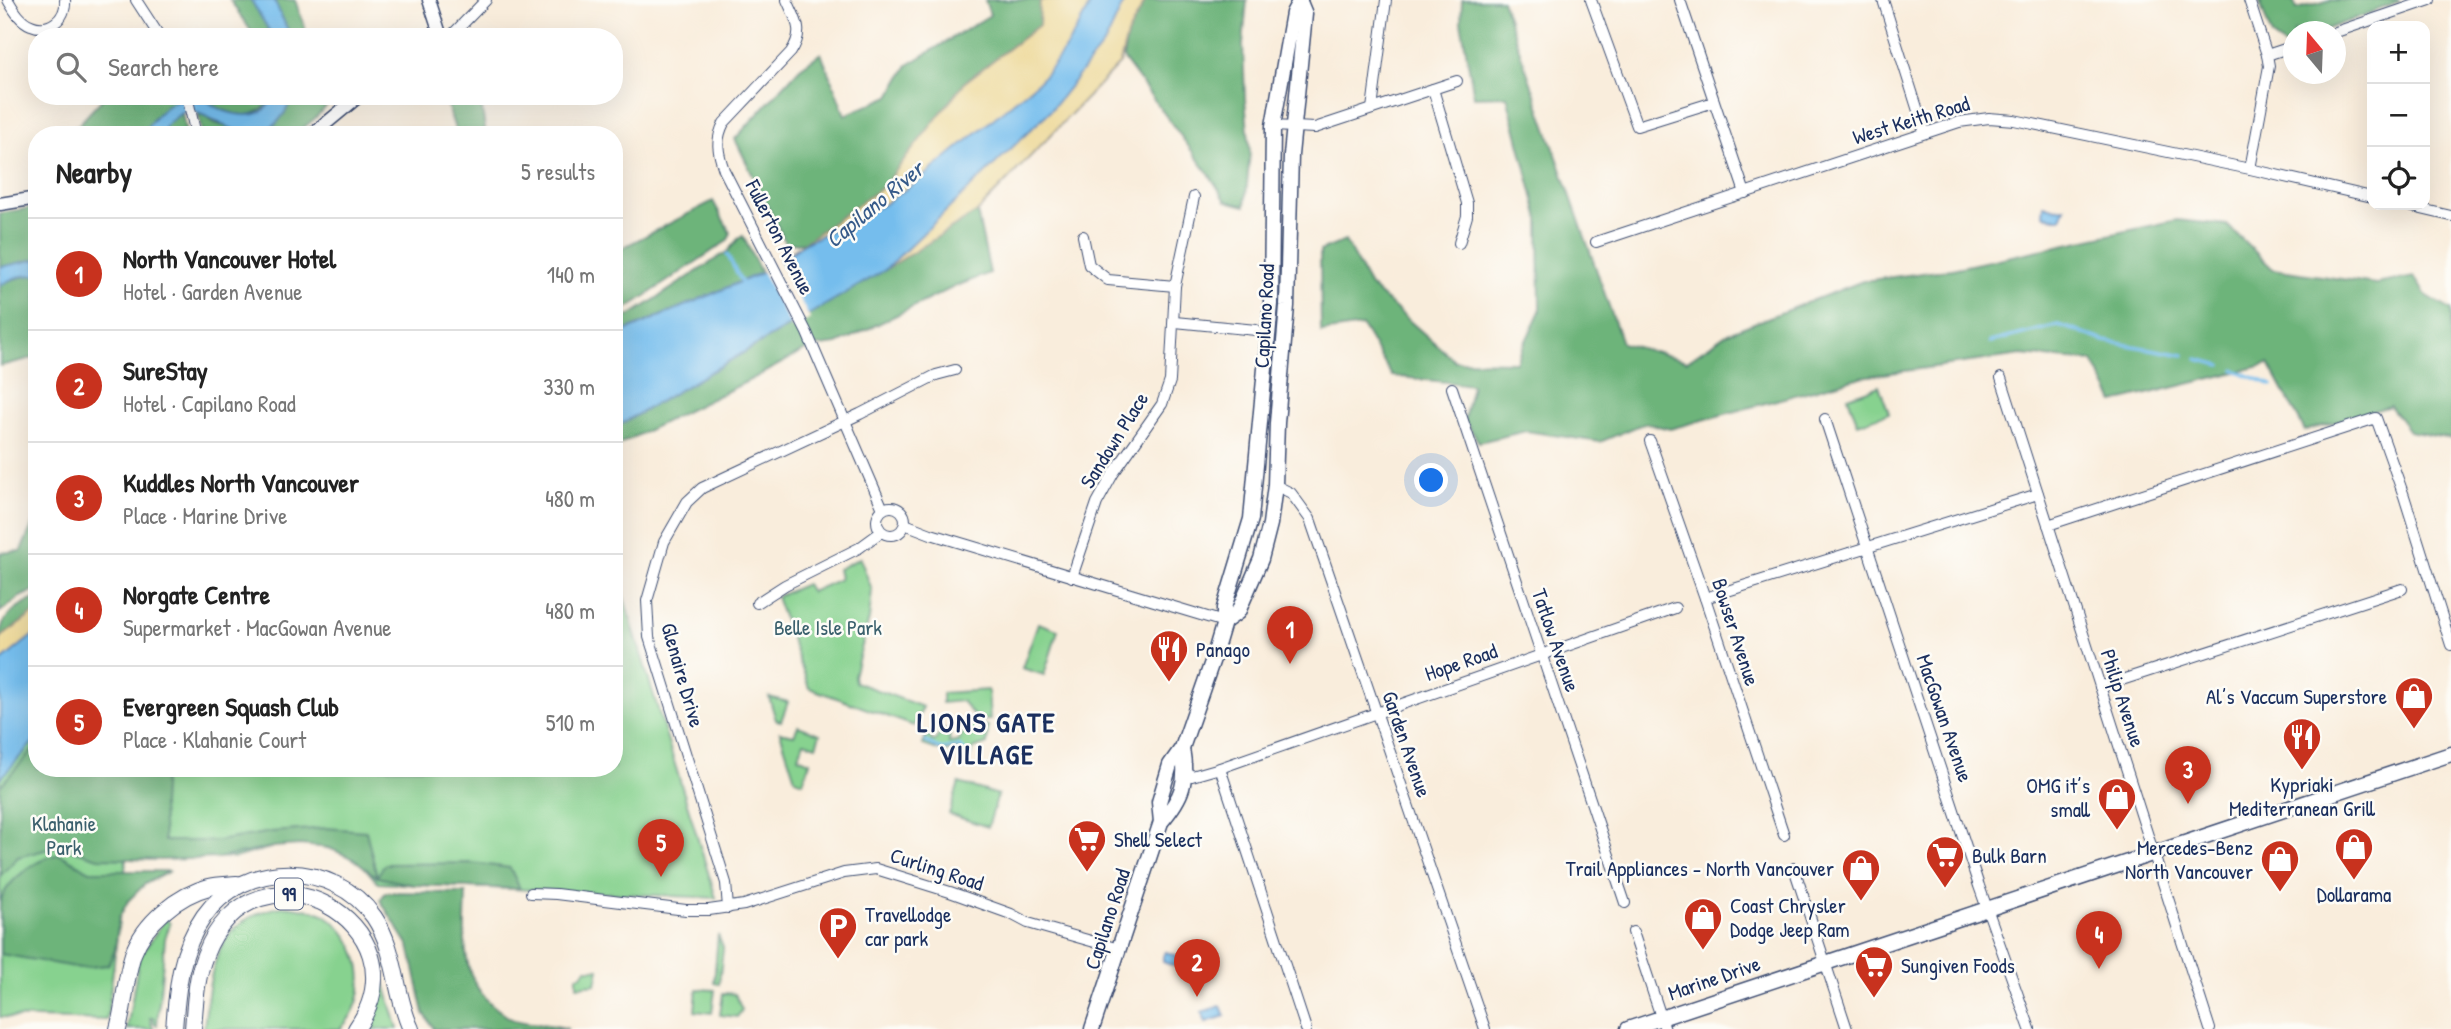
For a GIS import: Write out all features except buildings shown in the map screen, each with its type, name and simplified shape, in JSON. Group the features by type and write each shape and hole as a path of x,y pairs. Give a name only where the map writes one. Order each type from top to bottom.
{"highway":[{"path":"118,1029 134,952 146,930 165,911 208,887 239,884 274,874 300,874 336,885 360,902 383,933 411,1029"},
{"path":"174,1029 179,982 187,948 204,916 216,902 239,884"},
{"name":"99","path":"193,1029 205,955 220,928 243,906 257,899 289,894 319,900 333,907 346,917 364,942 370,957 372,989 366,1012 356,1029"}],"main road":[{"name":"Capilano Road","path":"1224,622 1238,612 1261,559 1270,524 1275,485 1287,306 1294,126 1305,15 1300,1"},
{"name":"Capilano Road","path":"1161,822 1159,802 1170,765 1182,748 1224,622 1224,608 1251,519 1270,304 1273,126 1293,13 1300,1"},
{"path":"1265,381 1271,397 1269,474 1275,485"},
{"path":"1182,748 1186,772"},
{"name":"Marine Drive","path":"1628,1029 1663,1023 1826,963 2451,754"},
{"name":"Capilano Road","path":"1092,1029 1161,822 1176,804 1186,772"}],"street":[{"path":"8,0 17,15 39,27 60,19 65,0"},
{"path":"136,0 154,28"},
{"path":"429,0 438,28"},
{"path":"459,28 486,0"},
{"name":"Fullerton Avenue","path":"787,0 799,29 800,39 724,123 718,136 718,154 807,333 883,509"},
{"path":"1372,109 1386,0"},
{"path":"1591,0 1637,127 1714,102"},
{"path":"1681,0 1745,193"},
{"path":"1883,0 1925,133"},
{"path":"2249,0 2269,66 2249,169"},
{"path":"2346,29 2430,0"},
{"path":"2267,55 2283,50"},
{"path":"1273,126 1315,128 1457,81"},
{"path":"1433,89 1467,203 1459,243"},
{"path":"189,105 194,126"},
{"path":"323,126 348,105"},
{"name":"West Keith Road","path":"1596,242 1975,118 2003,119 2367,196"},
{"name":"Sandown Place","path":"1072,577 1097,503 1112,474 1162,404 1170,381 1175,286 1194,197"},
{"path":"0,204 28,199"},
{"path":"2428,210 2451,215"},
{"path":"1083,236 1088,265 1108,280 1175,286"},
{"path":"1175,323 1256,330"},
{"name":"Glenaire Drive","path":"728,908 726,883 649,637 647,601 664,542 687,502 702,488 936,376 956,370"},
{"name":"Philip Avenue","path":"2001,378 2210,1029"},
{"name":"Tatlow Avenue","path":"1452,388 1625,903"},
{"path":"2048,525 2376,418 2404,496 2451,645"},
{"name":"MacGowan Avenue","path":"1825,419 1987,910 2030,1029"},
{"name":"Bowser Avenue","path":"1650,441 1784,835"},
{"name":"Garden Avenue","path":"1275,485 1291,493 1310,519 1485,1029"},
{"path":"1705,598 2038,494"},
{"path":"897,508 904,515 905,524 901,532 893,536 881,532 877,520 883,509 897,508"},
{"path":"905,524 1224,622"},
{"path":"757,603 785,585 859,548 881,532"},
{"path":"2100,687 2402,589"},
{"name":"Hope Road","path":"1186,772 1192,776 1220,768 1675,608"},
{"path":"1220,768 1306,1029"},
{"path":"1794,868 1847,1029"},
{"name":"Curling Road","path":"531,893 686,910 728,908 844,873 876,869 1012,914 1028,923 1119,950"},
{"path":"1633,932 1663,1023"}],"green space":[{"path":"230,0 251,0 268,28 249,28"},
{"path":"274,0 295,0 305,28 287,28"},
{"path":"985,0 1040,0 1040,25 965,82 884,186 807,242 786,244 735,139 800,68 821,53 845,115 890,96 908,65 990,15"},
{"path":"1146,0 1247,0 1243,44 1250,152 1245,206 1226,201 1123,58 1127,35"},
{"path":"1462,0 1502,0 1622,343 1687,361 1728,333 1863,281 1952,269 2177,220 2227,225 2273,269 2376,284 2414,277 2426,295 2451,310 2451,439 2409,431 2390,406 2305,431 2269,364 2114,402 2093,361 2021,355 1861,377 1670,429 1645,423 1600,442 1526,431 1479,442 1464,420 1472,385 1392,376 1362,326 1321,332 1320,251 1345,241 1370,286 1455,361 1516,362 1540,311 1539,219 1507,96 1474,97 1461,22"},
{"path":"2259,0 2293,0 2297,9 2331,0 2399,2 2346,22 2283,21 2283,45 2272,37"},
{"path":"97,105 170,105 148,126 77,126"},
{"path":"213,105 267,105 253,114 244,115"},
{"path":"284,105 327,105 306,126 255,126"},
{"path":"447,105 481,105 485,126 454,126"},
{"path":"182,112 184,126 166,124"},
{"path":"198,112 224,126 200,126"},
{"path":"713,201 731,234 727,241 623,310 623,247"},
{"path":"28,208 28,261 0,267 0,213"},
{"path":"977,212 990,273 954,287 837,344 811,347 623,443 623,423 885,270"},
{"path":"743,236 761,273 623,332 623,318 728,251"},
{"path":"28,275 28,359 0,366 0,286"},
{"path":"1879,386 1889,413 1858,424 1848,397"},
{"path":"28,535 28,593 0,612 0,553 21,551"},
{"name":"Belle Isle Park","path":"860,558 872,590 869,619 854,676 855,682 923,707 914,726 809,688 776,597 806,584 811,592 840,579 838,569"},
{"name":"Klahanie Park","path":"623,595 716,898 378,883 360,862 339,851 314,845 285,844 234,858 127,853 107,1020 0,1017 0,774 28,744 28,777 623,777"},
{"path":"28,602 28,618 0,638 3,623 11,612"},
{"path":"1038,623 1058,630 1044,675 1022,668"},
{"path":"988,690 990,720 977,720 962,701 942,703 942,693"},
{"path":"769,697 788,702 781,721 776,720"},
{"path":"969,719 974,725 988,726 987,744 973,749 969,759 956,748 944,752 923,745 927,734 935,741 942,730 950,730 949,743 959,741"},
{"path":"798,726 820,734 816,746 804,742 798,757 810,762 803,782 795,779 780,732 794,735"},
{"path":"28,755 28,777 164,777 164,841 218,841 271,832 326,828 366,831 377,876 385,864 473,863 510,868 520,889 414,885 377,877 354,859 329,848 300,845 273,847 219,858 160,860 98,858 60,846 18,857 0,876 0,786"},
{"path":"959,783 998,795 988,827 949,814"},
{"path":"59,854 90,871 170,871 145,884 128,901 119,918 115,950 108,965 80,968 0,954 0,903 3,894 24,872"},
{"path":"386,892 466,893 466,955 475,984 484,996 514,1020 568,1029 434,1029 424,1013 409,946 380,900"},
{"path":"287,906 325,915 338,925 348,938 356,953 361,985 351,1016 340,1029 204,1029 214,966 231,933 244,921 263,911"},
{"path":"166,918 170,924 165,939 157,1025 153,1018 150,1018 153,1029 127,1029 139,958"},
{"path":"718,935 723,948 719,984 714,983"},
{"path":"586,969 599,969 596,984 577,986 577,976 582,975"},
{"path":"382,974 398,1029 367,1029 380,1003"},
{"path":"697,989 715,990 712,1013 695,1011"},
{"path":"723,993 735,994 742,1010 737,1017 720,1015"}],"sand":[{"path":"1040,0 1146,0 1127,35 1120,63 977,212 885,270 623,423 623,332 761,273 884,186 965,82 1039,25"},
{"path":"28,618 28,744 0,774 0,638"}],"water":[{"path":"251,0 274,0 287,28 268,28"},
{"path":"1092,0 1125,0 1106,41 1050,111 885,270 623,423 623,332 761,273 807,242 883,205 919,180 1038,82 1081,22"},
{"path":"169,105 214,105 224,111 250,115 264,110 269,105 289,105 281,118 272,126 227,126 190,111 181,113 167,126 148,126"},
{"path":"2044,205 2056,209 2065,208 2061,218 2051,218 2043,214"},
{"path":"28,261 28,276 0,286 0,267"},
{"path":"28,639 28,748 0,779 0,662"},
{"path":"1166,952 1183,958 1180,968 1163,962"},
{"path":"1221,1006 1225,1016 1206,1022 1202,1012"}],"pier":[{"path":"778,257 810,319 792,329 761,269"}],"waterway":[{"path":"727,254 742,283"},
{"path":"1990,342 2059,325 2105,341 2184,355"},
{"path":"2197,359 2221,365"},
{"path":"2235,370 2272,385"},
{"path":"926,742 941,749 959,746 970,755"}],"place":[{"name":"North Vancouver Hotel","path":"1290,664"},
{"name":"Panago","path":"1169,683"},
{"name":"Al’s Vaccum Superstore","path":"2414,730"},
{"name":"Kypriaki Mediterranean Grill","path":"2302,771"},
{"name":"Kuddles North Vancouver","path":"2188,804"},
{"name":"OMG it’s small","path":"2117,831"},
{"name":"Shell Select","path":"1087,873"},
{"name":"Evergreen Squash Club","path":"661,877"},
{"name":"Dollarama","path":"2354,881"},
{"name":"Bulk Barn","path":"1945,889"},
{"name":"Mercedes-Benz North Vancouver","path":"2280,893"},
{"name":"Trail Appliances - North Vancouver","path":"1861,902"},
{"name":"Coast Chrysler Dodge Jeep Ram","path":"1703,951"},
{"name":"Travellodge car park","path":"838,960"},
{"name":"Norgate Centre","path":"2099,969"},
{"name":"SureStay","path":"1197,997"},
{"name":"Sungiven Foods","path":"1874,999"}],"district":[{"name":"LIONS GATE VILLAGE","path":"987,738"}],"water label":[{"name":"Capilano River","path":"874,204"}]}
